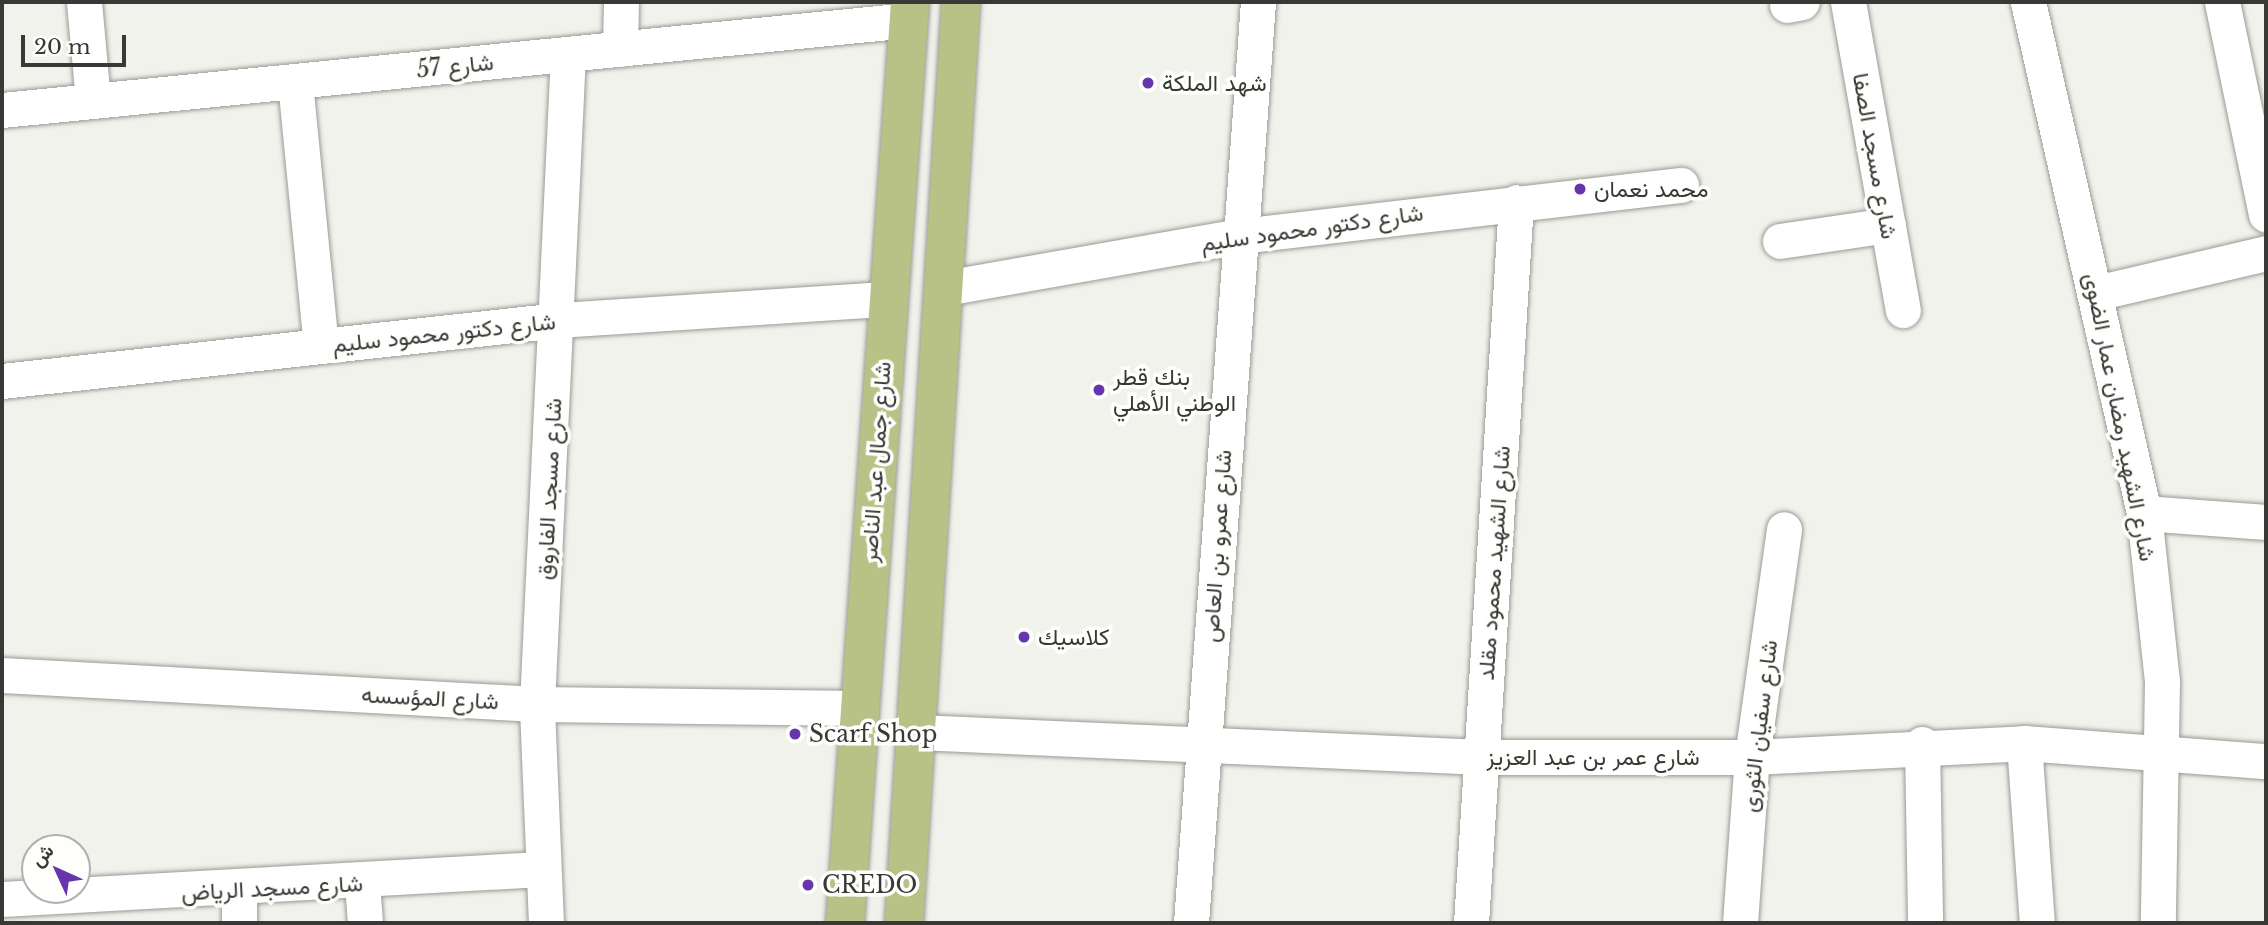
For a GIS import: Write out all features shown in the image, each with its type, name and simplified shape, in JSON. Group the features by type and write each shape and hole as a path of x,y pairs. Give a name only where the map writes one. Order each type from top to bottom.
{"main road":[{"path":"904,923 946,288 961,2"},
{"name":"شارع جمال عبد الناصر","path":"845,923 887,299 910,11"}],"street":[{"path":"84,2 93,100"},
{"path":"620,49 621,2"},
{"name":"شارع عمرو بن العاص","path":"1191,923 1258,2"},
{"name":"شارع مسجد الصفا","path":"1848,2 1903,310"},
{"name":"شارع الشهيد رمضان عمار الضوى","path":"2028,2 2144,513 2164,750 2158,923"},
{"path":"2221,2 2266,215"},
{"name":"شارع 57","path":"2,110 568,55 910,11"},
{"name":"شارع مسجد الفاروق","path":"545,923 537,704 559,320 568,55"},
{"path":"295,82 321,346"},
{"name":"شارع دكتور محمود سليم","path":"946,288 1239,236 1681,185"},
{"name":"شارع الشهيد محمود مقلد","path":"1471,923 1516,202"},
{"path":"1780,241 1888,225"},
{"path":"2096,293 2266,253"},
{"name":"شارع دكتور محمود سليم","path":"2,381 559,320 887,299"},
{"path":"2144,513 2266,522"},
{"name":"شارع سفيان الثورى","path":"1740,923 1752,757 1784,529"},
{"name":"شارع المؤسسه","path":"2,675 537,704 860,708"},
{"name":"شارع عمر بن عبد العزيز","path":"918,732 1482,757 1752,757 1922,744 2024,743 2164,750 2266,761"},
{"path":"2024,743 2037,923"},
{"path":"1922,744 1925,923"},
{"name":"شارع مسجد الرياض","path":"2,899 163,909 239,906 362,883 541,869"},
{"path":"362,883 365,923"}],"place":[{"name":"شهد الملكة","path":"1148,83"},
{"name":"محمد نعمان","path":"1580,189"},
{"name":"بنك قطر الوطني الأهلي","path":"1099,390"},
{"name":"كلاسيك","path":"1024,637"},
{"name":"Scarf Shop","path":"795,734"},
{"name":"CREDO","path":"808,885"}]}
